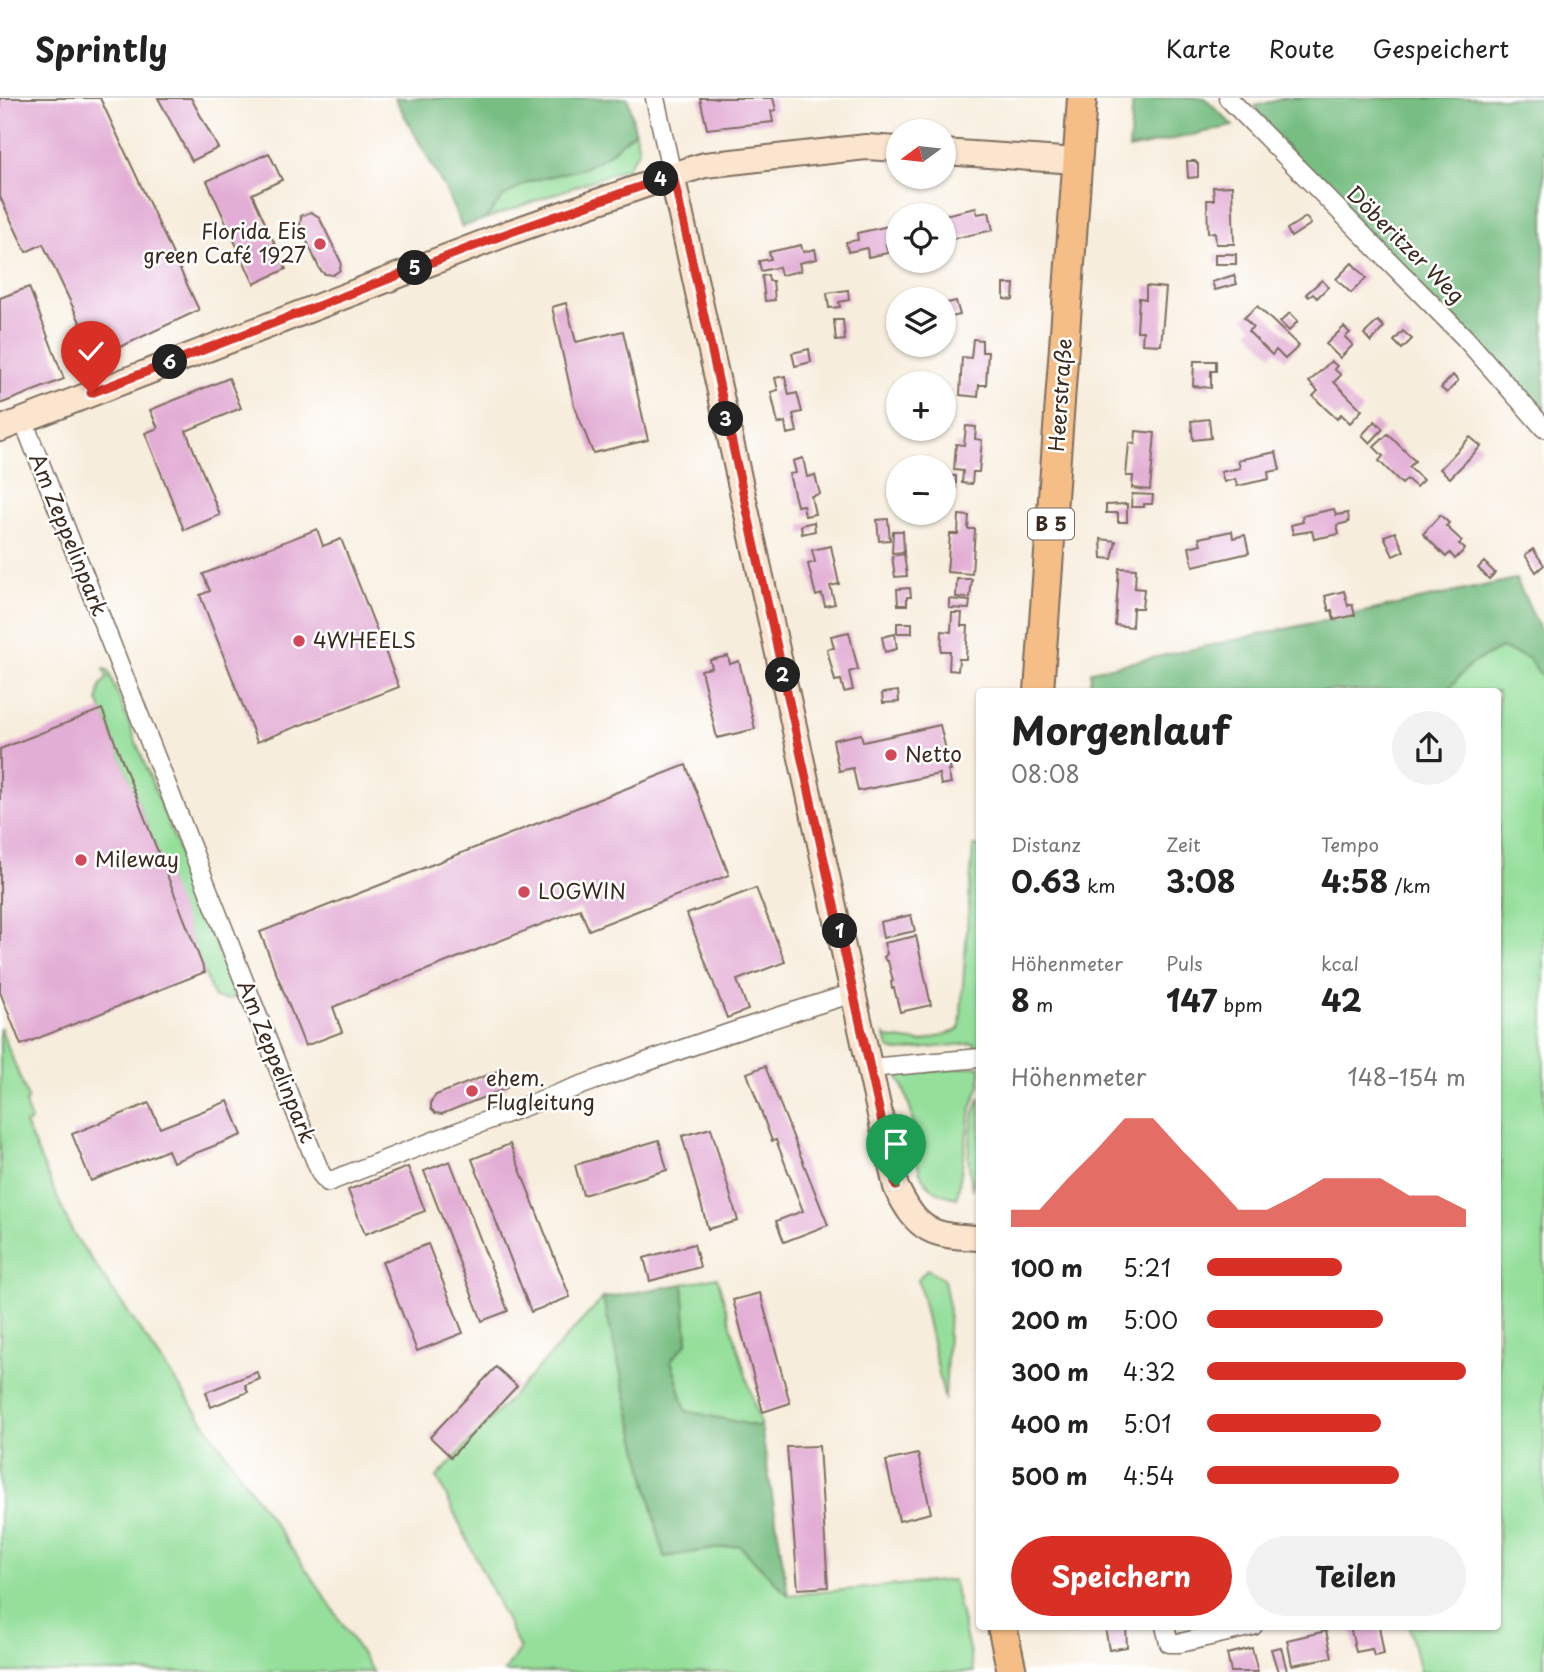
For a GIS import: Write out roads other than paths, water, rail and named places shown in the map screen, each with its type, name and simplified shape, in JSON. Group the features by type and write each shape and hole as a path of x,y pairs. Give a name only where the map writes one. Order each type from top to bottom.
{"main road":[{"name":"Heerstraße","path":"1039,688 1082,98"},
{"name":"Am Zeppelinpark","path":"11,424 414,268 673,175 705,165 866,147 886,148"},
{"path":"956,153 1077,161"},
{"path":"673,175 896,1186 904,1202 922,1225 935,1234 976,1238"},
{"path":"1003,1630 1012,1672"}],"street":[{"path":"656,98 673,175"},
{"name":"Döberitzer Weg","path":"1231,99 1465,338 1544,428"},
{"name":"Am Zeppelinpark","path":"11,424 321,1174 328,1182 521,1107 783,1014 854,993"},
{"path":"870,1068 976,1058"},
{"path":"1166,1630 1169,1643 1180,1643 1236,1630"}],"place":[{"name":"Florida Eis green Café 1927","path":"320,244"},
{"name":"4WHEELS","path":"299,641"},
{"name":"Netto","path":"891,755"},
{"name":"Mileway","path":"81,860"},
{"name":"LOGWIN","path":"524,892"},
{"name":"ehem. Flugleitung","path":"472,1091"}]}
